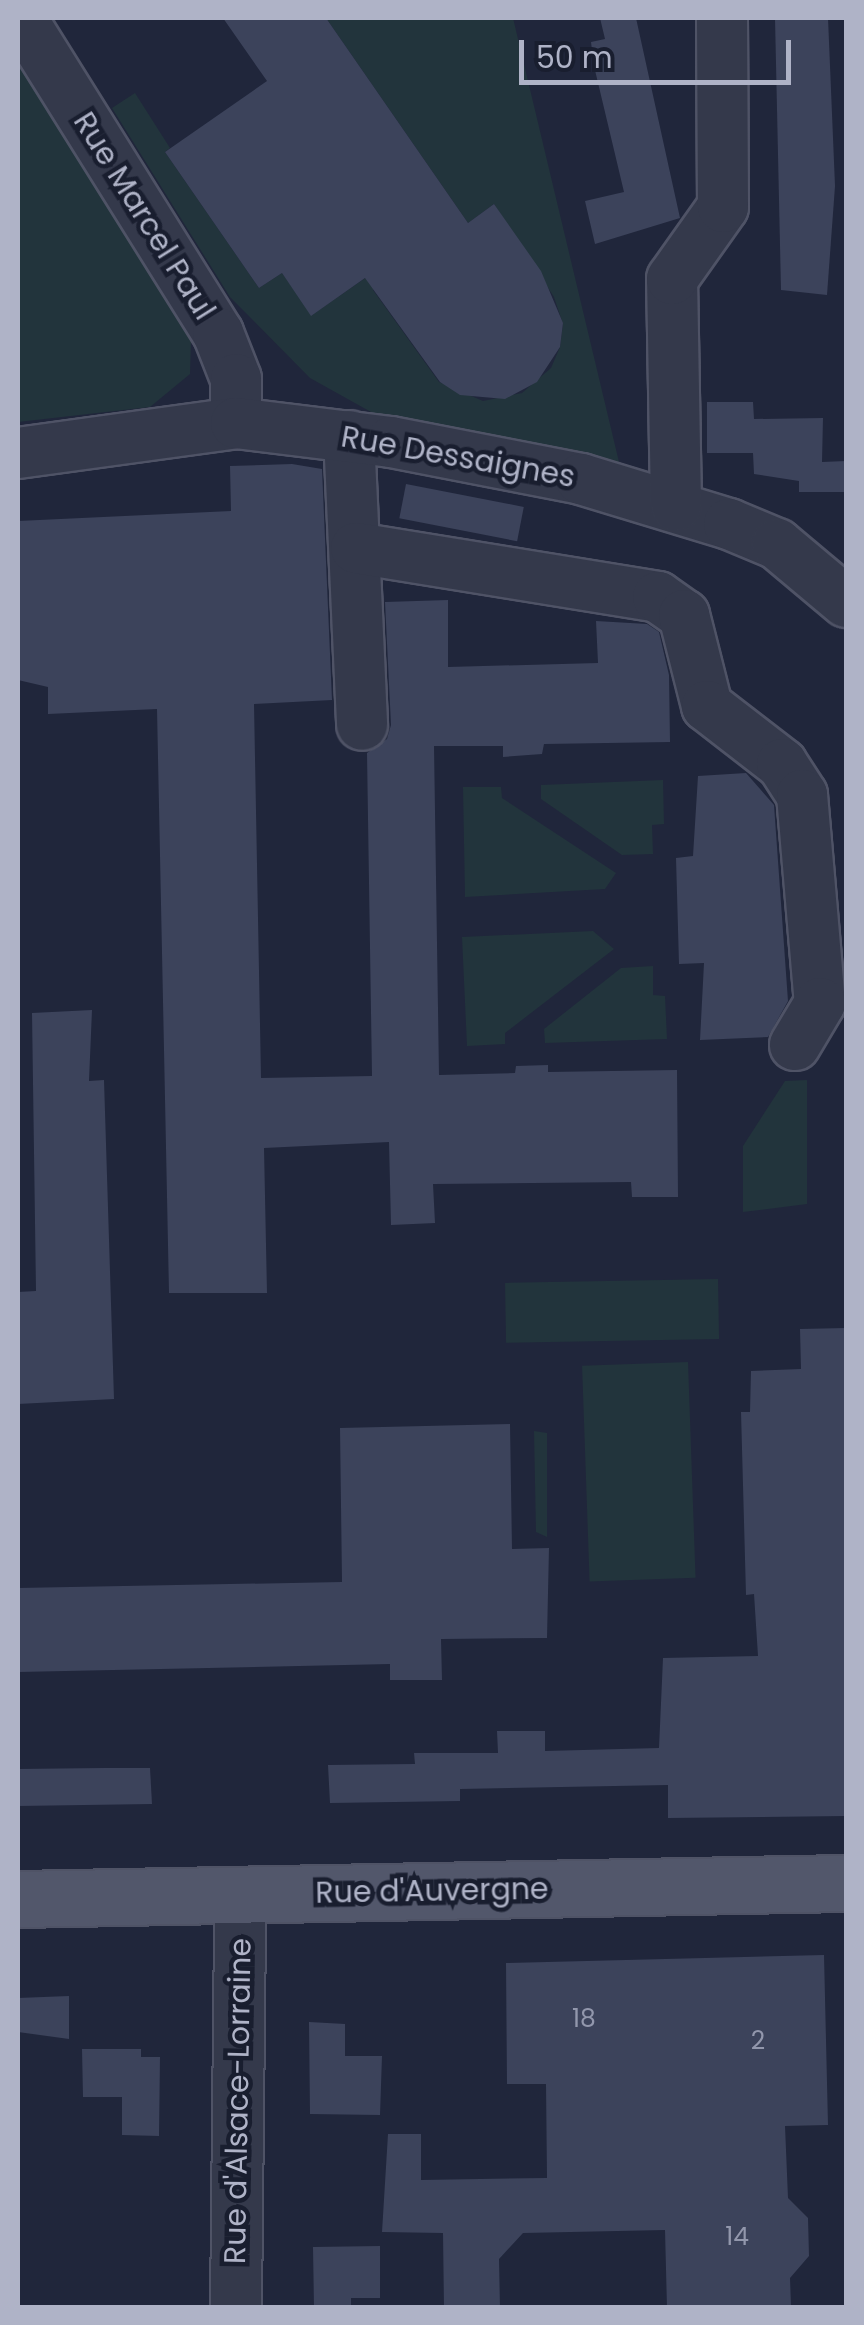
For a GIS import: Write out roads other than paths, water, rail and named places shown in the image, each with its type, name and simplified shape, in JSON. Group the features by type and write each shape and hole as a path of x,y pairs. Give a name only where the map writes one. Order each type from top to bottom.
{"main road":[{"name":"Rue d'Auvergne","path":"18,1899 846,1883"}],"street":[{"name":"Rue Marcel Paul","path":"21,18 218,333 236,379 236,424"},
{"path":"676,506 672,278 723,208 722,18"},
{"name":"Rue Dessaignes","path":"18,453 236,424 349,436 581,479 676,506 777,544 846,602"},
{"path":"349,436 362,724"},
{"path":"356,548 672,603 688,622 707,706 782,764 798,785 829,904 820,1003 795,1044"},
{"name":"Rue d'Alsace-Lorraine","path":"236,2308 240,1895"}]}
